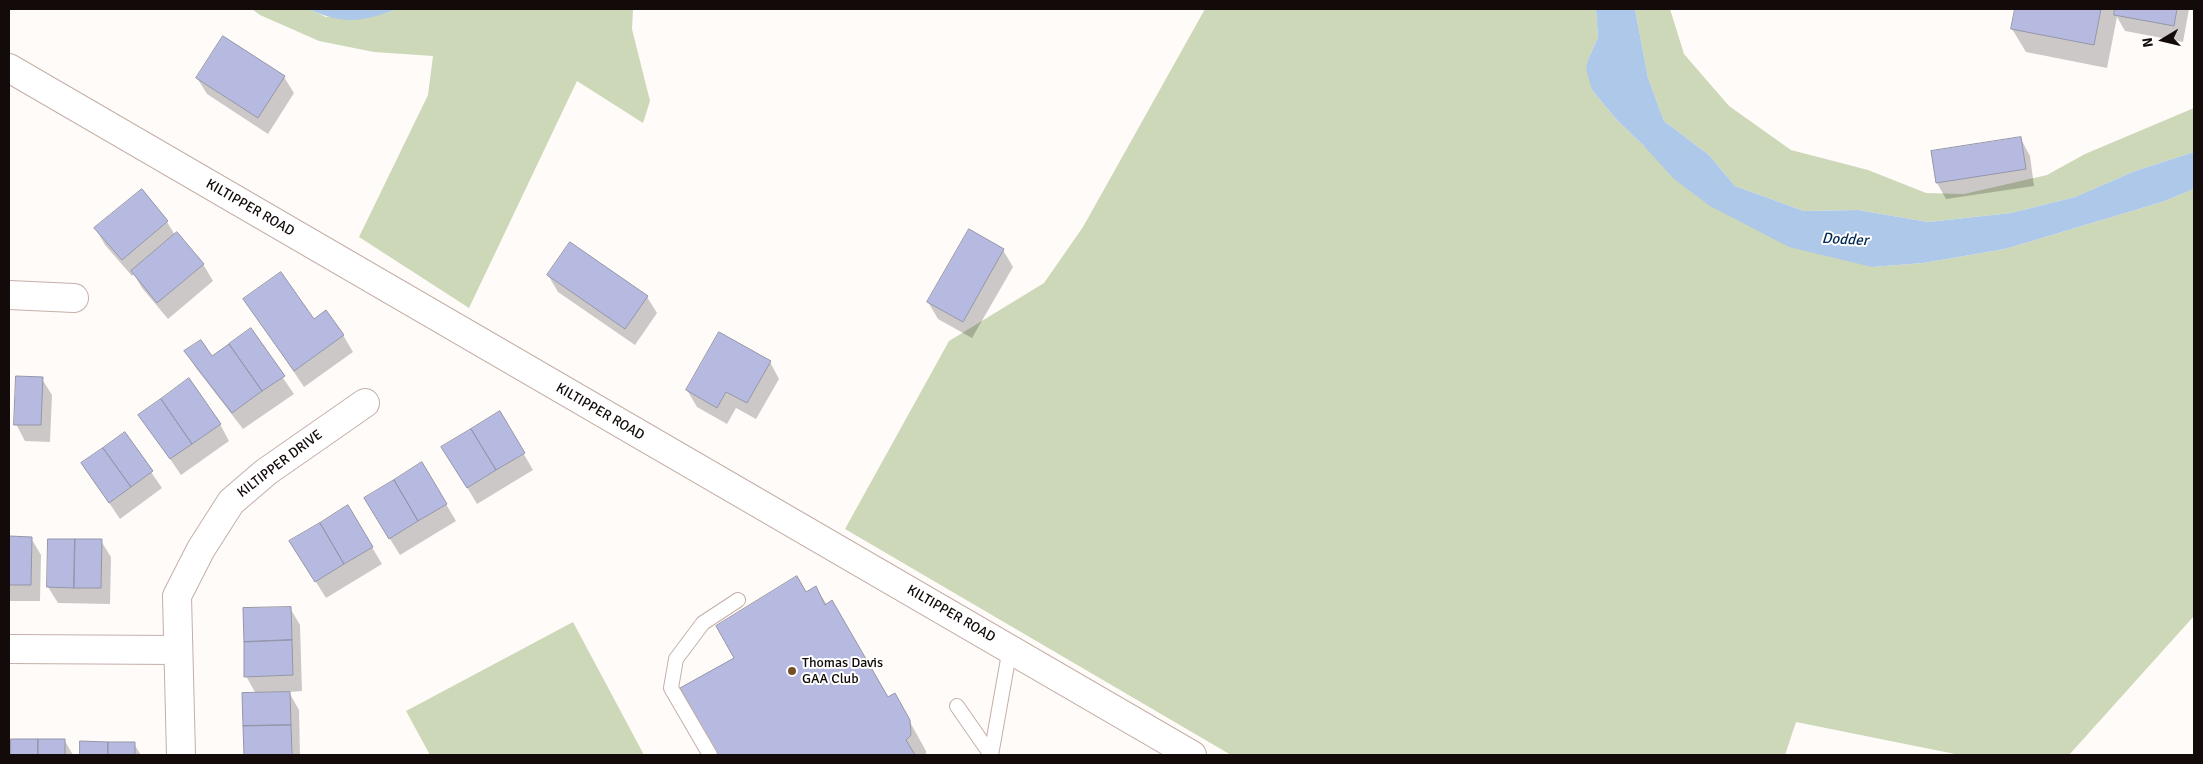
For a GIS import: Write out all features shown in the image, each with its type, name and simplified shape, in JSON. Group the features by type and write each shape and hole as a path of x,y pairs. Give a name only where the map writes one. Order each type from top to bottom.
{"street":[{"name":"KILTIPPER ROAD","path":"9,68 1192,755"},
{"path":"9,296 74,298"},
{"name":"KILTIPPER DRIVE","path":"181,755 177,596 201,549 231,502 266,472 364,403"},
{"path":"9,649 178,650"}],"lane":[{"path":"710,755 671,688 676,659 703,623 738,600"},
{"path":"991,755 1010,648"},
{"path":"957,706 991,755"}],"green space":[{"path":"252,9 309,9 326,17 386,13 397,9 633,9 632,29 650,101 643,123 577,81 469,308 359,237 428,95 433,56 374,52 319,41 260,15"},
{"path":"1205,9 1596,9 1598,37 1588,60 1592,90 1616,119 1644,146 1872,267 1923,263 2005,249 2162,202 2194,189 2194,616 2069,755 1960,755 1796,722 1785,755 1231,755 845,529 949,341 1044,283 1083,227"},
{"path":"1635,9 1670,9 1684,54 1729,106 1791,150 1868,170 1926,193 1964,194 2047,175 2085,154 2194,108 2194,152 2135,171 2075,197 2011,213 1928,222 1858,210 1804,211 1735,186 1709,155 1664,121 1648,78"},
{"path":"573,622 644,755 430,755 406,711"}],"water":[{"path":"309,9 397,9 374,17 353,20 332,18"},
{"name":"Dodder","path":"1596,9 1635,9 1648,78 1664,121 1709,155 1735,186 1804,211 1858,210 1928,222 2011,213 2075,197 2135,171 2194,152 2194,189 2162,202 2005,249 1923,263 1872,267 1789,247 1710,206 1674,179 1616,119 1592,90 1586,69 1598,37"}],"building":[{"path":"2015,9 2101,9 2094,45 2011,29"},
{"path":"2115,9 2177,9 2174,26 2114,15"},
{"path":"223,36 285,76 258,118 196,78"},
{"path":"2021,137 2026,169 1936,183 1931,151"},
{"path":"142,189 168,221 122,260 94,228"},
{"path":"969,229 1004,249 963,322 927,302"},
{"path":"177,232 204,264 157,303 131,271"},
{"path":"570,242 648,296 625,329 547,275"},
{"path":"281,272 314,319 326,310 344,335 294,371 243,299"},
{"path":"251,328 285,376 262,391 229,344"},
{"path":"719,332 771,361 747,403 726,392 717,408 686,390"},
{"path":"201,340 212,356 229,344 262,391 232,413 184,351"},
{"path":"16,376 43,377 41,425 14,425"},
{"path":"189,378 221,424 192,444 161,399"},
{"path":"161,399 192,444 170,459 138,415"},
{"path":"500,411 525,453 496,470 471,429"},
{"path":"471,429 496,470 467,488 441,447"},
{"path":"125,432 153,471 131,487 103,448"},
{"path":"103,448 131,487 109,503 81,463"},
{"path":"422,462 447,504 418,521 394,480"},
{"path":"394,480 418,521 389,539 364,498"},
{"path":"348,505 373,547 344,564 320,523"},
{"path":"320,523 344,564 315,582 289,541"},
{"path":"9,536 32,537 31,585 9,585"},
{"path":"48,539 75,539 74,588 47,587"},
{"path":"75,539 102,539 101,588 74,588"},
{"name":"Thomas Davis GAA Club","path":"797,576 806,592 816,586 825,605 832,600 888,697 895,693 910,720 911,735 906,740 915,755 718,755 680,688 734,658 716,626"},
{"path":"291,607 292,640 244,642 243,608"},
{"path":"292,640 293,675 244,677 244,642"},
{"path":"290,692 291,725 243,726 242,693"},
{"path":"291,725 292,755 244,755 243,726"},
{"path":"11,739 38,739 38,755 11,755"},
{"path":"38,739 65,739 65,755 38,755"},
{"path":"80,741 108,742 108,755 80,755"},
{"path":"108,742 135,742 135,755 108,755"}],"place":[{"name":"Thomas Davis GAA Club","path":"792,671"}]}
